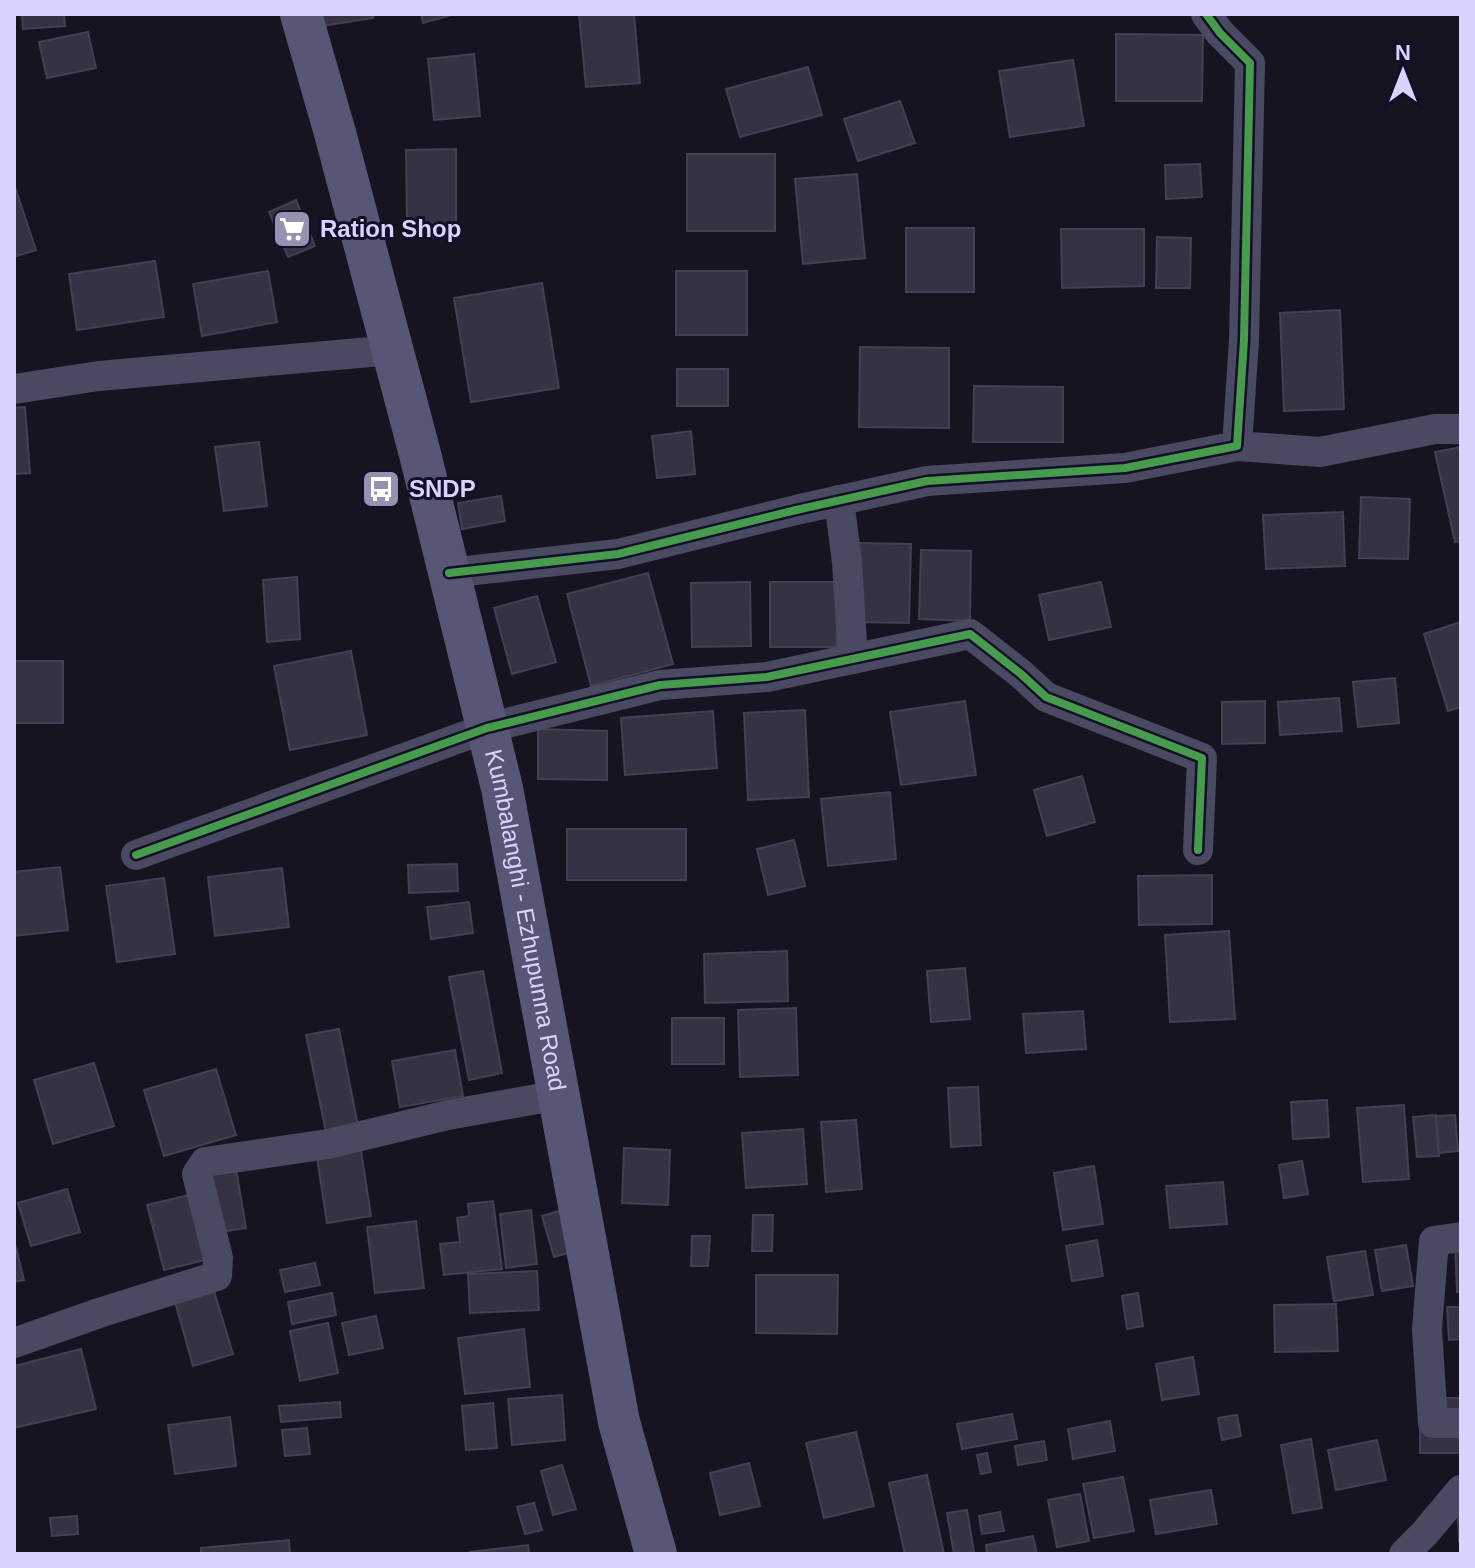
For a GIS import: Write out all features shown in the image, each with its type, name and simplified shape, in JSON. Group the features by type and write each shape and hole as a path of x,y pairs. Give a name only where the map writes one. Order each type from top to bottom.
{"main road":[{"name":"Kumbalanghi - Ezhupunna Road","path":"301,14 393,350 502,788 619,1422 656,1554"}],"street":[{"path":"1206,14 1250,63 1244,340 1237,446"},
{"path":"14,389 99,376 393,350"},
{"path":"449,573 618,554 927,481 1125,468 1237,446 1320,452 1435,429 1461,429"},
{"path":"839,500 847,562 853,659"},
{"path":"136,855 487,728 660,685 767,677 970,634 1046,697 1202,758 1198,850"},
{"path":"14,1343 217,1276 218,1258 197,1174 205,1162 328,1144 448,1115 559,1095"},
{"path":"1461,1237 1434,1241 1427,1329 1433,1423 1461,1423"},
{"path":"1404,1554 1461,1490"}],"building":[{"path":"22,14 64,14 65,26 23,29"},
{"path":"313,14 373,14 373,18 316,27"},
{"path":"421,14 455,14 423,23"},
{"path":"579,14 634,14 640,83 586,87"},
{"path":"88,32 96,68 47,78 39,42"},
{"path":"1116,34 1203,35 1202,101 1116,101"},
{"path":"474,54 480,116 434,120 428,59"},
{"path":"1073,60 1084,126 1010,137 999,71"},
{"path":"808,67 822,115 740,137 726,89"},
{"path":"900,101 915,143 858,161 844,119"},
{"path":"456,149 456,223 407,223 406,150"},
{"path":"687,154 775,154 775,231 687,231"},
{"path":"1200,164 1202,197 1166,199 1165,165"},
{"path":"857,174 865,258 803,264 795,179"},
{"path":"14,184 36,250 14,257"},
{"name":"Ration Shop","path":"296,200 315,246 288,257 269,212"},
{"path":"906,228 974,228 974,292 906,292"},
{"path":"1061,229 1144,229 1144,286 1062,288"},
{"path":"1157,237 1191,238 1190,288 1156,288"},
{"path":"155,261 164,317 77,330 69,274"},
{"path":"268,271 277,322 202,336 193,284"},
{"path":"676,271 747,271 747,335 676,335"},
{"path":"542,283 559,388 471,402 454,298"},
{"path":"1340,310 1344,409 1284,411 1280,313"},
{"path":"860,347 949,348 949,428 859,427"},
{"path":"677,369 728,369 728,406 677,406"},
{"path":"974,386 1063,387 1063,442 973,442"},
{"path":"25,407 30,473 14,474 14,408"},
{"path":"691,431 695,474 657,478 652,436"},
{"path":"259,442 267,506 224,511 215,447"},
{"path":"1461,447 1461,541 1455,542 1435,452"},
{"path":"501,496 505,521 462,529 458,503"},
{"path":"1361,497 1410,499 1408,559 1359,558"},
{"path":"1343,512 1345,566 1266,569 1263,515"},
{"path":"857,543 911,544 909,623 856,622"},
{"path":"921,550 971,551 970,621 919,619"},
{"path":"648,573 673,664 591,686 567,594"},
{"path":"297,577 300,639 267,642 263,580"},
{"path":"750,582 751,646 692,647 691,583"},
{"path":"770,582 837,582 837,647 770,647"},
{"path":"1101,582 1111,627 1049,640 1039,595"},
{"path":"537,596 556,662 512,674 494,608"},
{"path":"1461,622 1461,707 1448,711 1424,634"},
{"path":"351,651 367,735 290,750 274,666"},
{"path":"14,661 63,661 63,723 14,723"},
{"path":"1395,678 1399,723 1358,727 1353,682"},
{"path":"1339,698 1342,731 1280,735 1278,702"},
{"path":"965,701 976,775 901,785 890,712"},
{"path":"1265,701 1265,743 1222,744 1222,702"},
{"path":"805,710 809,797 748,800 744,713"},
{"path":"713,711 717,768 625,775 621,718"},
{"path":"538,729 607,731 607,780 538,779"},
{"path":"1082,776 1095,822 1047,836 1034,790"},
{"path":"890,792 896,859 828,866 821,799"},
{"path":"567,829 686,829 686,880 567,880"},
{"path":"794,840 805,886 768,895 757,849"},
{"path":"457,864 458,891 409,893 408,865"},
{"path":"60,867 68,930 14,936 14,872"},
{"path":"282,868 289,927 215,936 208,877"},
{"path":"1212,875 1212,924 1139,925 1138,876"},
{"path":"164,878 175,954 117,962 106,886"},
{"path":"469,902 473,933 431,939 427,907"},
{"path":"1229,931 1235,1019 1170,1022 1165,935"},
{"path":"787,951 788,1001 705,1003 704,954"},
{"path":"965,968 970,1019 931,1022 927,971"},
{"path":"483,971 502,1073 469,1080 449,977"},
{"path":"796,1008 798,1075 740,1077 738,1010"},
{"path":"1083,1011 1086,1049 1026,1053 1023,1014"},
{"path":"672,1018 724,1018 724,1064 672,1064"},
{"path":"339,1029 359,1131 327,1137 306,1035"},
{"path":"455,1050 463,1096 400,1107 392,1061"},
{"path":"94,1063 114,1126 53,1144 34,1080"},
{"path":"216,1069 236,1135 164,1156 144,1090"},
{"path":"978,1087 981,1145 951,1147 948,1088"},
{"path":"1327,1100 1329,1137 1293,1139 1291,1102"},
{"path":"1404,1105 1409,1179 1363,1182 1357,1108"},
{"path":"1436,1115 1439,1156 1417,1157 1413,1117"},
{"path":"1455,1115 1458,1151 1439,1153 1436,1116"},
{"path":"856,1120 862,1189 826,1192 821,1122"},
{"path":"803,1129 807,1184 746,1188 742,1133"},
{"path":"360,1144 371,1216 327,1223 316,1151"},
{"path":"624,1148 670,1150 668,1205 622,1203"},
{"path":"1302,1161 1308,1194 1284,1198 1279,1165"},
{"path":"1094,1166 1103,1224 1063,1230 1054,1173"},
{"path":"236,1169 246,1228 215,1233 206,1174"},
{"path":"1223,1182 1227,1224 1170,1228 1166,1186"},
{"path":"67,1189 80,1232 31,1246 18,1203"},
{"path":"193,1194 209,1259 164,1270 147,1205"},
{"path":"493,1201 502,1269 444,1275 440,1244 460,1242 457,1218 469,1216 468,1204"},
{"path":"531,1210 537,1264 506,1268 500,1214"},
{"path":"559,1211 571,1252 554,1257 542,1216"},
{"path":"753,1215 773,1215 772,1251 752,1251"},
{"path":"416,1221 424,1288 375,1293 367,1227"},
{"path":"692,1236 710,1236 708,1266 691,1266"},
{"path":"14,1240 24,1280 14,1282"},
{"path":"1097,1240 1103,1276 1072,1281 1066,1246"},
{"path":"1455,1244 1461,1244 1461,1292 1457,1292"},
{"path":"1406,1245 1413,1286 1382,1291 1375,1250"},
{"path":"1365,1251 1373,1295 1334,1301 1327,1257"},
{"path":"315,1263 320,1285 285,1292 280,1270"},
{"path":"537,1271 539,1310 470,1313 468,1274"},
{"path":"756,1275 838,1275 837,1334 756,1333"},
{"path":"214,1291 233,1354 193,1366 175,1302"},
{"path":"332,1293 336,1315 292,1324 288,1302"},
{"path":"1138,1293 1143,1326 1127,1329 1122,1296"},
{"path":"1336,1304 1338,1351 1275,1352 1274,1305"},
{"path":"1447,1307 1461,1307 1461,1339 1449,1340"},
{"path":"376,1316 383,1348 349,1355 342,1323"},
{"path":"328,1323 338,1373 300,1381 290,1331"},
{"path":"524,1329 530,1387 465,1394 458,1338"},
{"path":"81,1349 96,1409 14,1428 14,1366"},
{"path":"1193,1357 1199,1394 1162,1400 1156,1364"},
{"path":"562,1395 565,1440 512,1445 508,1399"},
{"path":"1439,1398 1461,1398 1461,1416 1439,1415"},
{"path":"340,1402 341,1417 281,1422 279,1406"},
{"path":"493,1403 497,1448 466,1450 462,1406"},
{"path":"1012,1414 1017,1439 962,1449 957,1424"},
{"path":"1237,1415 1241,1436 1222,1440 1218,1418"},
{"path":"230,1417 236,1466 175,1474 168,1425"},
{"path":"1110,1421 1115,1451 1073,1459 1068,1429"},
{"path":"307,1428 310,1454 285,1456 282,1430"},
{"path":"1420,1430 1461,1431 1461,1453 1420,1453"},
{"path":"856,1432 874,1506 824,1518 806,1443"},
{"path":"1311,1439 1322,1508 1293,1513 1281,1445"},
{"path":"1377,1440 1386,1480 1336,1490 1328,1450"},
{"path":"1044,1441 1047,1460 1018,1465 1015,1446"},
{"path":"987,1453 991,1472 981,1474 977,1455"},
{"path":"749,1463 760,1506 720,1515 710,1473"},
{"path":"562,1465 576,1509 553,1515 541,1471"},
{"path":"927,1475 944,1554 905,1554 889,1483"},
{"path":"1123,1477 1134,1531 1094,1538 1083,1484"},
{"path":"1211,1490 1217,1524 1156,1534 1150,1500"},
{"path":"1080,1494 1089,1541 1057,1547 1048,1500"},
{"path":"534,1503 542,1530 525,1534 517,1507"},
{"path":"967,1510 974,1552 954,1554 947,1513"},
{"path":"1000,1512 1004,1531 982,1534 979,1516"},
{"path":"1458,1515 1461,1515 1461,1541 1459,1541"},
{"path":"77,1516 78,1534 52,1536 50,1518"},
{"path":"1033,1536 1037,1554 987,1554 986,1545"},
{"path":"289,1540 290,1554 201,1554 201,1548"},
{"path":"528,1545 529,1554 470,1554 470,1552"}],"cycle path":[{"path":"449,573 618,554 927,481 1125,468 1237,446 1244,340 1250,63 1206,14"},
{"path":"136,855 487,728 660,685 767,677 970,634 1046,697 1202,758 1198,850"}],"place":[{"name":"Ration Shop","path":"292,229"},
{"name":"SNDP","path":"381,489"}]}
